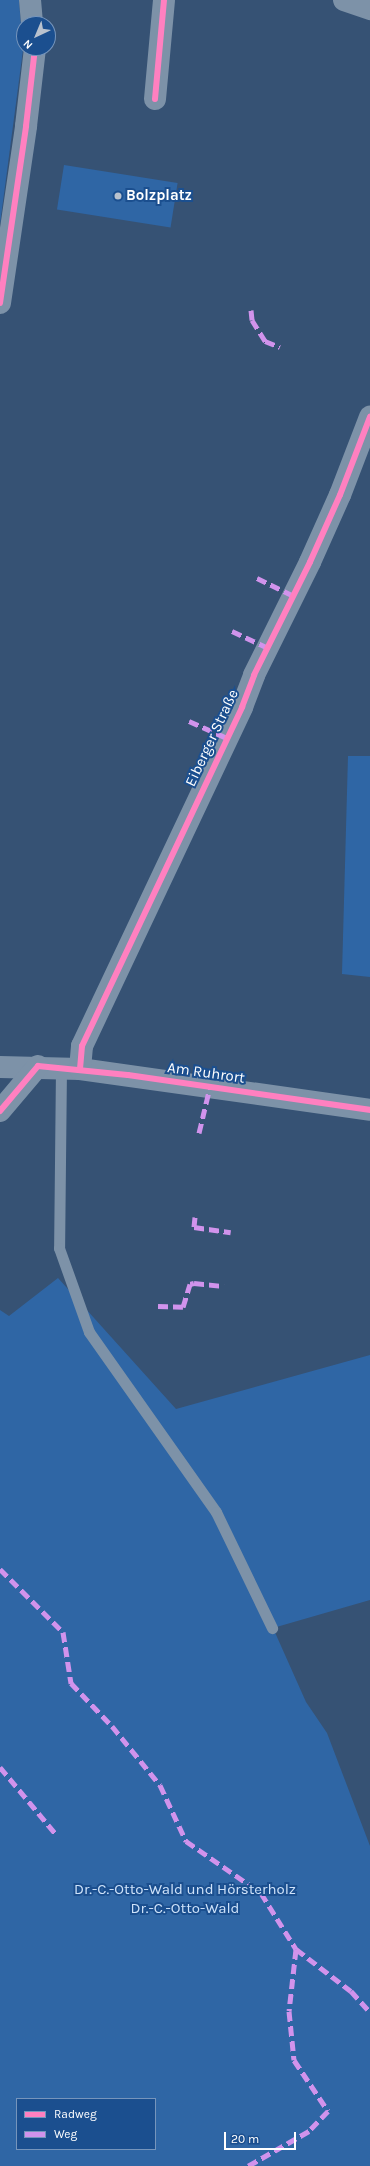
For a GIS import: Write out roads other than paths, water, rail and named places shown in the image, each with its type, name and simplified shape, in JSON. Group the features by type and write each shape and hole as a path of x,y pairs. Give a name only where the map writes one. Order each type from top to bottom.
{"street":[{"path":"30,0 31,16"},
{"path":"155,99 164,0"},
{"path":"344,0 370,9"},
{"path":"0,303 26,126 34,56"},
{"name":"Eiberger Straße","path":"71,1068 242,708 254,675 310,562 340,495 370,417"},
{"path":"0,1111 38,1066"},
{"name":"Am Ruhrort","path":"0,1067 38,1066 71,1068 370,1110"}],"lane":[{"path":"71,1068 59,1248 89,1332 216,1512 272,1628"}],"place":[{"name":"Bolzplatz","path":"118,196"}],"park label":[{"name":"Dr.-C.-Otto-Wald und Hörsterholz","path":"185,1890"},
{"name":"Dr.-C.-Otto-Wald","path":"185,1909"}]}
